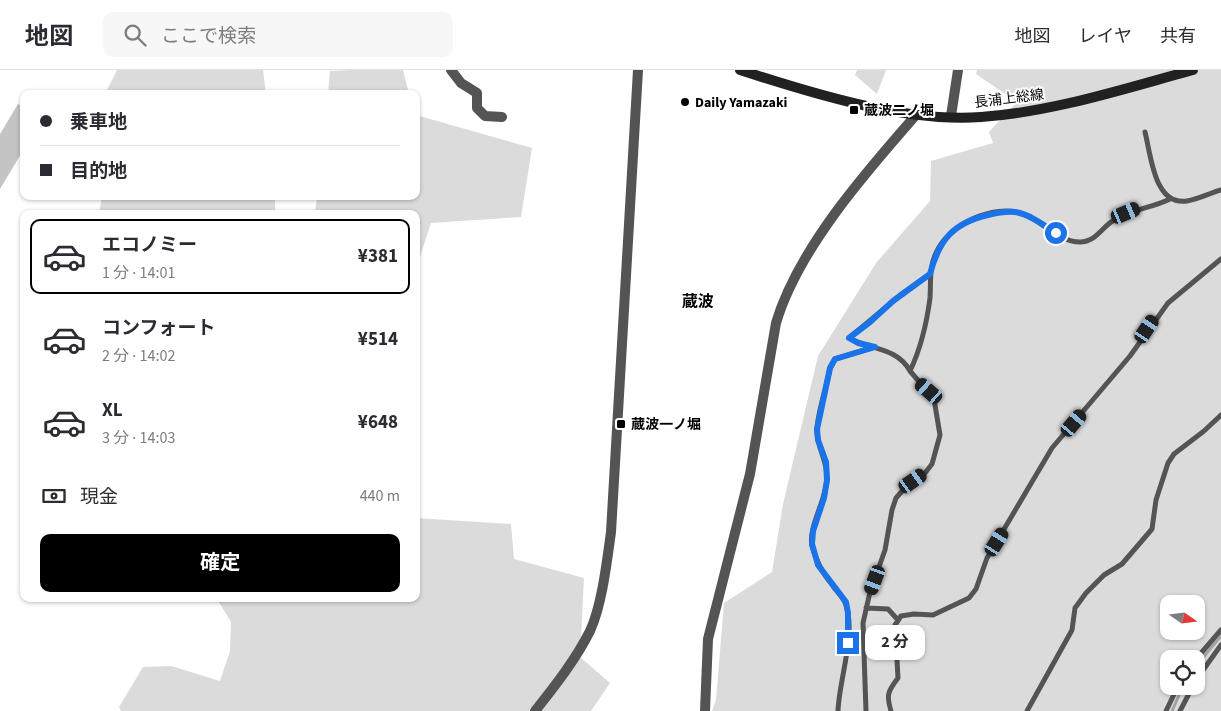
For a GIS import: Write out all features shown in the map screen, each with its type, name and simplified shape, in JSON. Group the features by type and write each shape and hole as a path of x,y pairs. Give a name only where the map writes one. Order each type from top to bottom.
{"main road":[{"name":"長浦上総線","path":"740,70 797,89 916,115 981,117 1065,105 1193,70"}],"street":[{"path":"451,70 461,83 477,93 477,108 485,116 502,117"},
{"path":"535,711 556,685 590,630 606,574 611,532 638,70"},
{"path":"951,116 958,70"},
{"path":"705,711 708,639 750,474 776,323 782,303 818,238 865,173 916,115"}],"lane":[{"path":"1145,132 1154,172 1162,190 1170,199"},
{"path":"910,371 916,359 930,299 930,274 935,253 942,242 968,220 1014,211 1046,226 1067,239 1079,242 1089,241 1112,220 1126,213 1170,199 1187,201 1221,190"},
{"path":"891,711 887,696 888,690 898,678 895,625 898,620 901,616 914,614 933,616 944,608 969,598 976,589 987,558 1052,448 1130,356 1168,303 1221,259"},
{"path":"866,711 863,624 866,608 885,550 892,510 896,498 904,489 925,473 932,464 940,436 934,398 910,371 905,361 890,352 858,343 849,338 903,293 930,274"},
{"path":"838,711 848,643 848,613 846,602 818,565 812,544 813,531 824,498 827,480 826,462 818,440 817,429 830,368 835,359 875,347"},
{"path":"1026,711 1072,630 1075,608 1086,592 1104,575 1122,564 1152,529 1156,500 1174,454 1221,415"},
{"path":"866,608 888,609 898,620"},
{"path":"1204,650 1221,630"},
{"path":"1205,667 1221,645"},
{"path":"1166,711 1174,695"},
{"path":"1180,711 1188,695"}],"shaded area":[{"path":"117,70 263,70 266,90 107,90"},
{"path":"403,70 408,90 328,90 330,71"},
{"path":"857,70 886,70 877,94 855,75"},
{"path":"977,70 1221,70 1221,711 712,711 716,700 724,603 772,572 783,504 818,356 876,263 930,201 931,161 993,143 989,132 1017,102 976,74"},
{"path":"420,116 532,148 521,217 431,223 420,257 420,210 315,210 317,200 420,200"},
{"path":"101,200 275,200 275,210 100,210"},
{"path":"420,518 511,524 514,559 584,578 580,657 610,683 591,711 121,711 119,707 143,667 171,666 220,681 230,651 231,622 219,602 420,602"}],"building":[{"path":"18,104 20,105 20,156 0,189 0,134"}],"waterway":[{"path":"1205,655 1221,636"},
{"path":"1172,711 1179,695"}],"place":[{"name":"Daily Yamazaki","path":"685,102"},
{"name":"蔵波二ノ堀","path":"854,110"},
{"name":"蔵波一ノ堀","path":"621,424"}],"district":[{"name":"蔵波","path":"698,301"}],"route":[{"path":"848,643 846,602 818,565 812,544 813,531 824,498 827,480 826,462 818,440 817,429 830,368 835,359 842,355 875,347 858,343 849,338 861,330 903,293 930,274 935,253 942,242 968,220 995,213 1014,211 1024,214 1056,233"}]}
